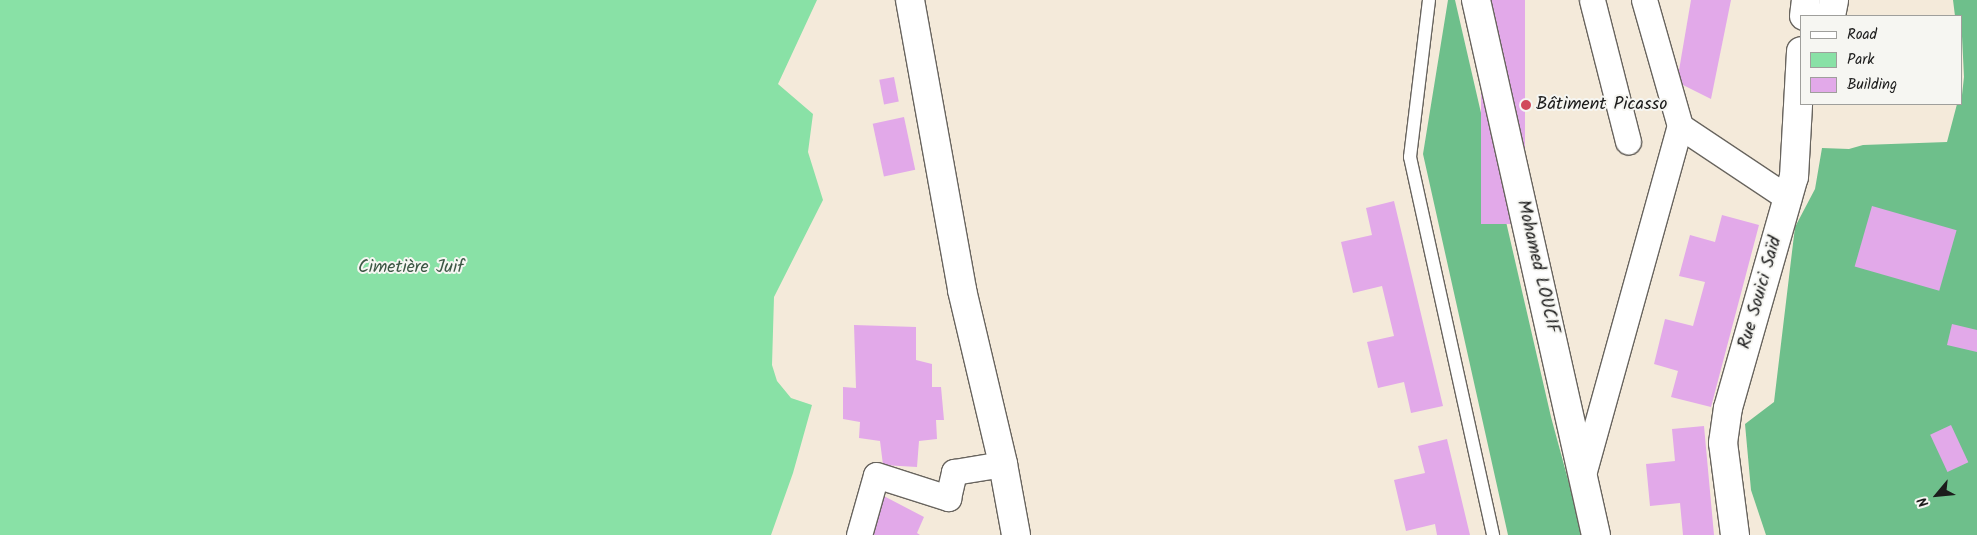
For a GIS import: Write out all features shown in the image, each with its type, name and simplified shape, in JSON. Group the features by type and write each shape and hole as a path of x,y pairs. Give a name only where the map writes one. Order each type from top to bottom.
{"main road":[{"path":"910,0 962,290 1003,464 1016,535"},
{"name":"Mohamed LOUCIF","path":"1476,0 1584,471 1596,535"},
{"path":"1804,15 1806,0"},
{"path":"1831,15 1834,0"},
{"name":"Rue Souici Saïd","path":"1735,535 1723,443 1728,408 1791,188 1800,65"},
{"path":"1791,188 1811,105"}],"street":[{"path":"1592,0 1628,141"},
{"path":"1584,471 1680,126 1644,0"},
{"path":"1680,126 1791,188"},
{"path":"858,535 876,474 948,498 954,472 1003,464"}],"lane":[{"path":"1429,0 1410,157 1492,535"}],"green space":[{"name":"Cimetière Juif","path":"0,0 817,0 778,84 813,114 808,152 823,200 774,297 772,365 777,381 791,398 812,405 793,473 771,535 0,535"},
{"path":"1448,0 1455,0 1551,417 1583,535 1508,535 1423,154"},
{"path":"1953,0 1977,0 1977,535 1766,535 1751,490 1745,424 1774,402 1795,227 1815,189 1822,148 1849,149 1863,145 1947,142 1957,105 1962,105 1964,77 1962,15 1955,15"}],"building":[{"path":"1481,0 1525,0 1525,224 1481,224"},
{"path":"1691,0 1731,0 1711,99 1677,82"},
{"path":"894,77 899,102 884,104 879,80"},
{"path":"904,117 915,170 884,176 873,124"},
{"path":"1394,201 1443,406 1411,413 1404,382 1378,388 1367,342 1394,336 1382,286 1353,293 1341,242 1372,235 1366,208"},
{"path":"1872,206 1957,230 1939,291 1855,267"},
{"path":"1722,215 1759,225 1711,407 1671,397 1678,371 1654,364 1665,319 1693,326 1705,282 1679,276 1690,235 1715,242"},
{"path":"1952,324 1977,330 1977,352 1947,345"},
{"path":"854,325 916,327 916,360 932,364 932,387 941,387 944,420 936,420 937,439 919,441 917,467 883,465 880,441 859,438 860,422 843,419 843,387 856,388"},
{"path":"1951,425 1968,462 1947,472 1930,435"},
{"path":"1704,426 1714,535 1683,535 1680,503 1650,506 1646,464 1675,461 1672,429"},
{"path":"1447,439 1470,535 1437,535 1435,524 1406,531 1394,480 1425,473 1418,446"},
{"path":"878,493 924,517 917,533 920,535 857,535"}],"place":[{"name":"Bâtiment Picasso","path":"1526,105"}]}
